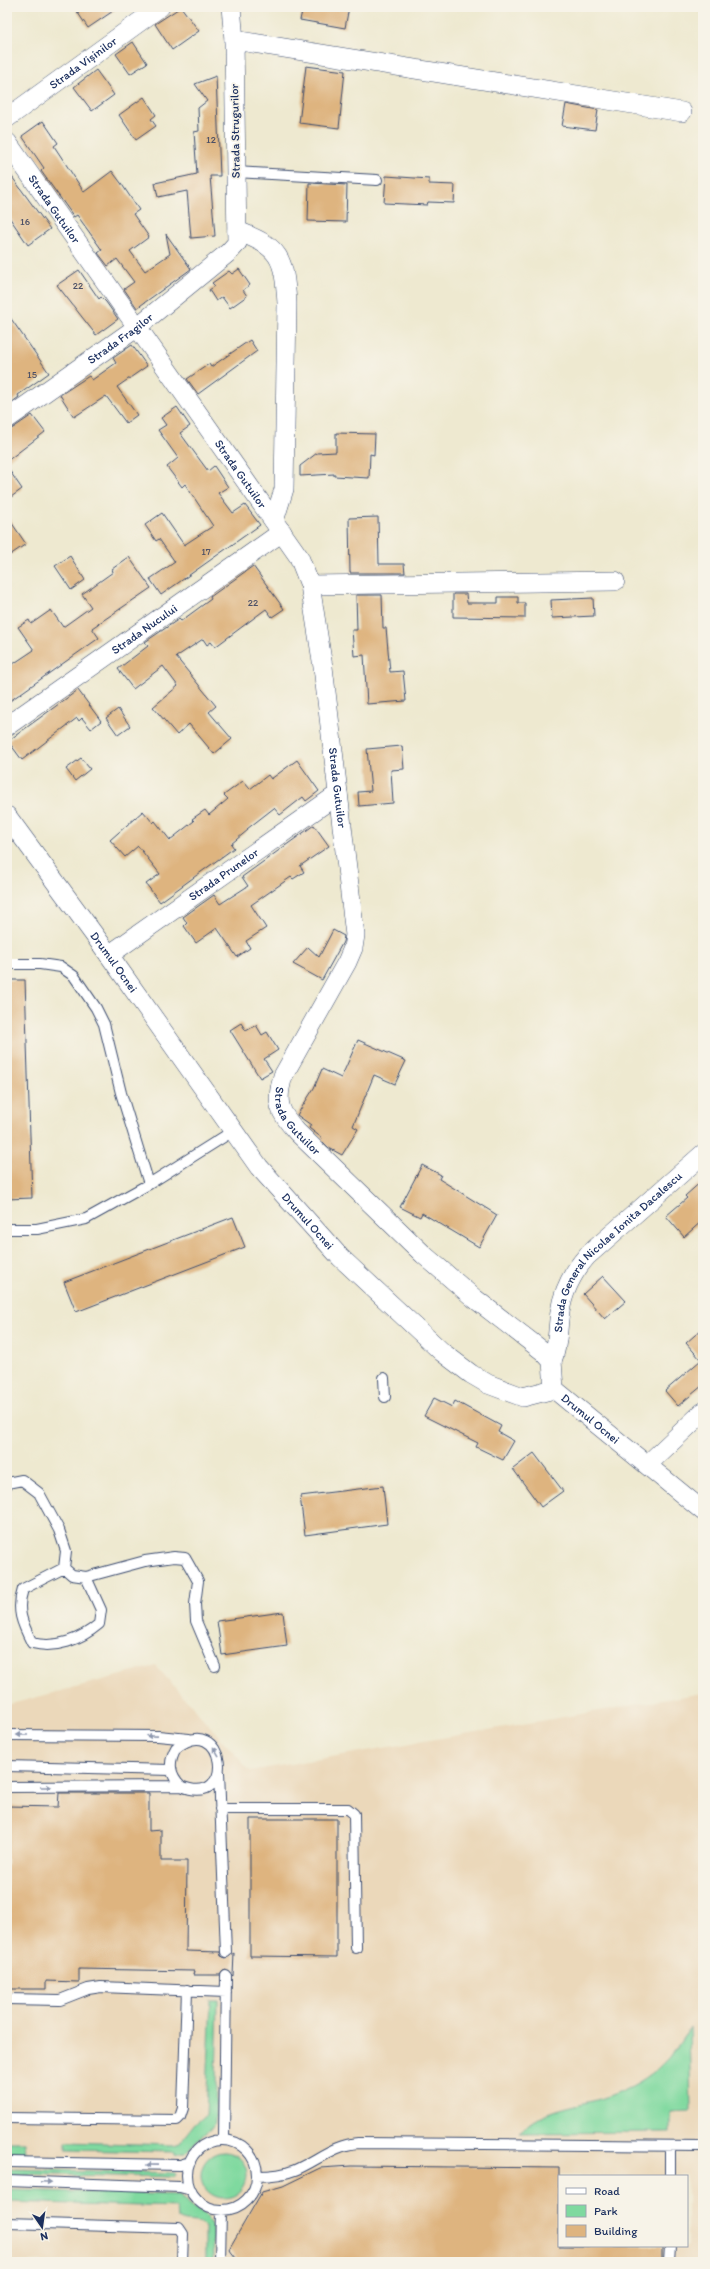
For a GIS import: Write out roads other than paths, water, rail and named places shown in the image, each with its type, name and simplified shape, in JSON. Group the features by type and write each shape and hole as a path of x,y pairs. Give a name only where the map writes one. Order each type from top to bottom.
{"street":[{"name":"Strada Vișinilor","path":"7,118 160,7"},
{"name":"Strada Strugurilor","path":"229,252 237,243 234,40 231,7"},
{"path":"234,40 682,112"},
{"name":"Strada Gutuilor","path":"7,142 136,328 278,526 302,562 310,585 323,667 354,920 353,948 347,962 283,1076 278,1096 280,1107 285,1118 297,1132 424,1255 474,1298 544,1352 552,1362"},
{"path":"237,231 269,245 279,255 285,280 287,303 284,489 278,526"},
{"name":"Strada Fragilor","path":"7,419 136,328 229,252"},
{"name":"Strada Nucului","path":"7,726 278,526"},
{"path":"310,585 615,582"},
{"name":"Strada Prunelor","path":"109,955 338,794"},
{"name":"Drumul Ocnei","path":"7,816 109,955 233,1131 274,1186 335,1252 442,1352 488,1384 512,1394 523,1397 554,1389 648,1464 703,1511"},
{"name":"Strada General Nicolae Ionita Dacalescu","path":"552,1362 559,1339 560,1311 574,1271 587,1256 703,1154"},
{"path":"552,1362 554,1389"},
{"path":"648,1464 703,1412"}],"lane":[{"path":"236,172 376,180"},
{"path":"7,964 40,964 61,967 74,976 92,1002 104,1024 121,1093 149,1184"},
{"path":"7,1229 37,1229 86,1219 149,1184 233,1131"},
{"path":"384,1378 385,1397"},
{"path":"7,1483 22,1480 39,1492 59,1530 66,1551 64,1568"},
{"path":"64,1568 72,1575 86,1577 145,1561 174,1557 185,1558 198,1581 196,1621 215,1666"},
{"path":"64,1568 23,1589 19,1603 23,1625 32,1643 46,1646 68,1641 87,1635 99,1624 101,1610 86,1577"},
{"path":"7,1735 158,1736 191,1739 208,1743 214,1748 220,1763 220,1806 226,1952"},
{"path":"181,1786 171,1770 171,1756 176,1748 191,1739"},
{"path":"7,1766 171,1770"},
{"path":"7,1787 181,1786 189,1789 207,1787 214,1781 219,1772"},
{"path":"220,1806 348,1809 354,1814 356,1948"},
{"path":"224,2140 226,1976"},
{"path":"7,1999 60,2000 95,1987 226,1992"},
{"path":"7,2118 177,2120 180,2117 183,2108 187,1990"},
{"path":"224,2140 234,2142 244,2148 251,2156 256,2166 257,2176 254,2190 246,2201 234,2208 221,2210 203,2204 191,2190 188,2171 190,2162 196,2153 204,2146 224,2140"},
{"path":"257,2176 275,2176 295,2170 336,2147 358,2143 670,2147 703,2146"},
{"path":"670,2147 670,2175"},
{"path":"7,2162 180,2165 190,2162"},
{"path":"7,2181 180,2187 191,2190"},
{"path":"220,2262 221,2210"},
{"path":"7,2223 178,2228 183,2234 182,2262"},
{"path":"670,2247 670,2262"}]}
